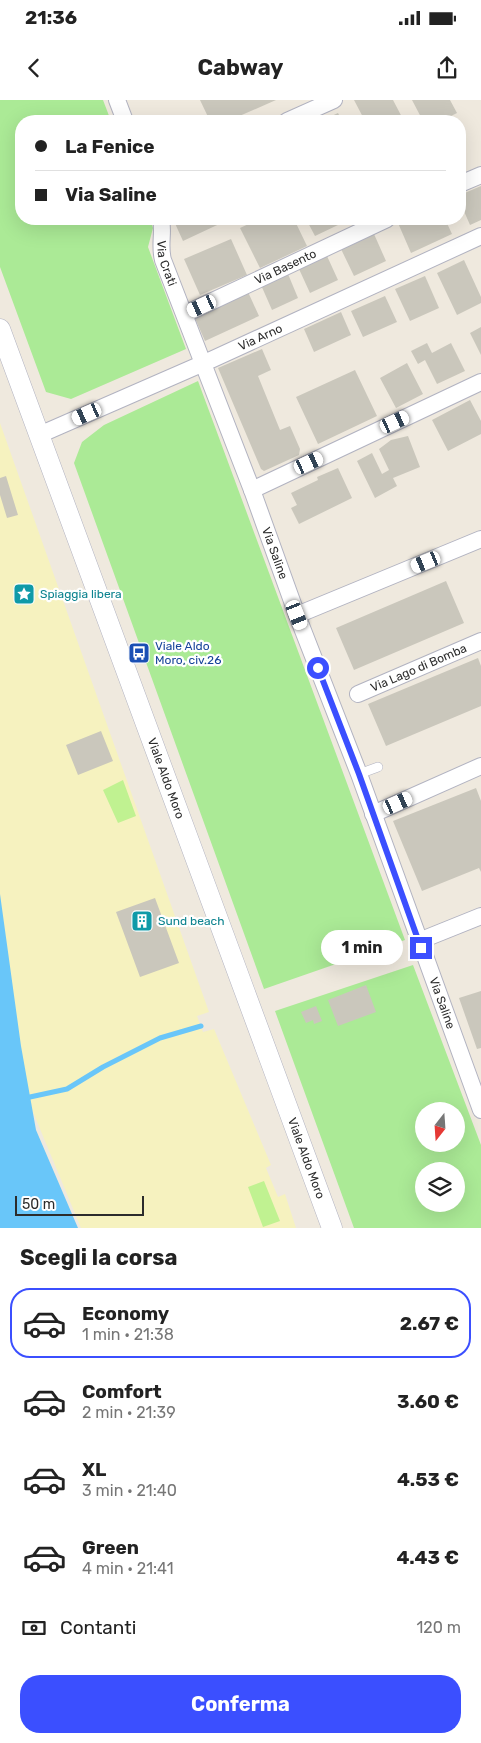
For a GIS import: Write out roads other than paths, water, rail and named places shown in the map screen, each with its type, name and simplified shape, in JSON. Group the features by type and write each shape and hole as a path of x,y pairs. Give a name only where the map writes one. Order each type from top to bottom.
{"street":[{"path":"117,100 123,115"},
{"path":"300,115 334,100"},
{"path":"466,181 481,174"},
{"name":"Via Crati","path":"161,225 160,249 202,363"},
{"name":"Via Basento","path":"185,314 374,225"},
{"name":"Via Arno","path":"39,435 481,236"},
{"name":"Viale Aldo Moro","path":"0,329 332,1228"},
{"name":"Via Saline","path":"202,363 359,774 481,1110"},
{"path":"252,490 481,382"},
{"path":"297,615 481,539"},
{"name":"Via Lago di Bomba","path":"358,694 481,641"},
{"path":"373,814 481,766"},
{"path":"419,941 481,916"}],"lane":[{"path":"359,774 378,767"}],"water":[{"path":"0,894 21,1046 36,1130 78,1228 0,1228"}],"waterway":[{"path":"30,1097 67,1089 103,1067 160,1038 201,1026"}],"place":[{"name":"Spiaggia libera","path":"24,594"},
{"name":"Viale Aldo Moro, civ.26","path":"139,653"},
{"name":"Sund beach","path":"142,921"}]}
